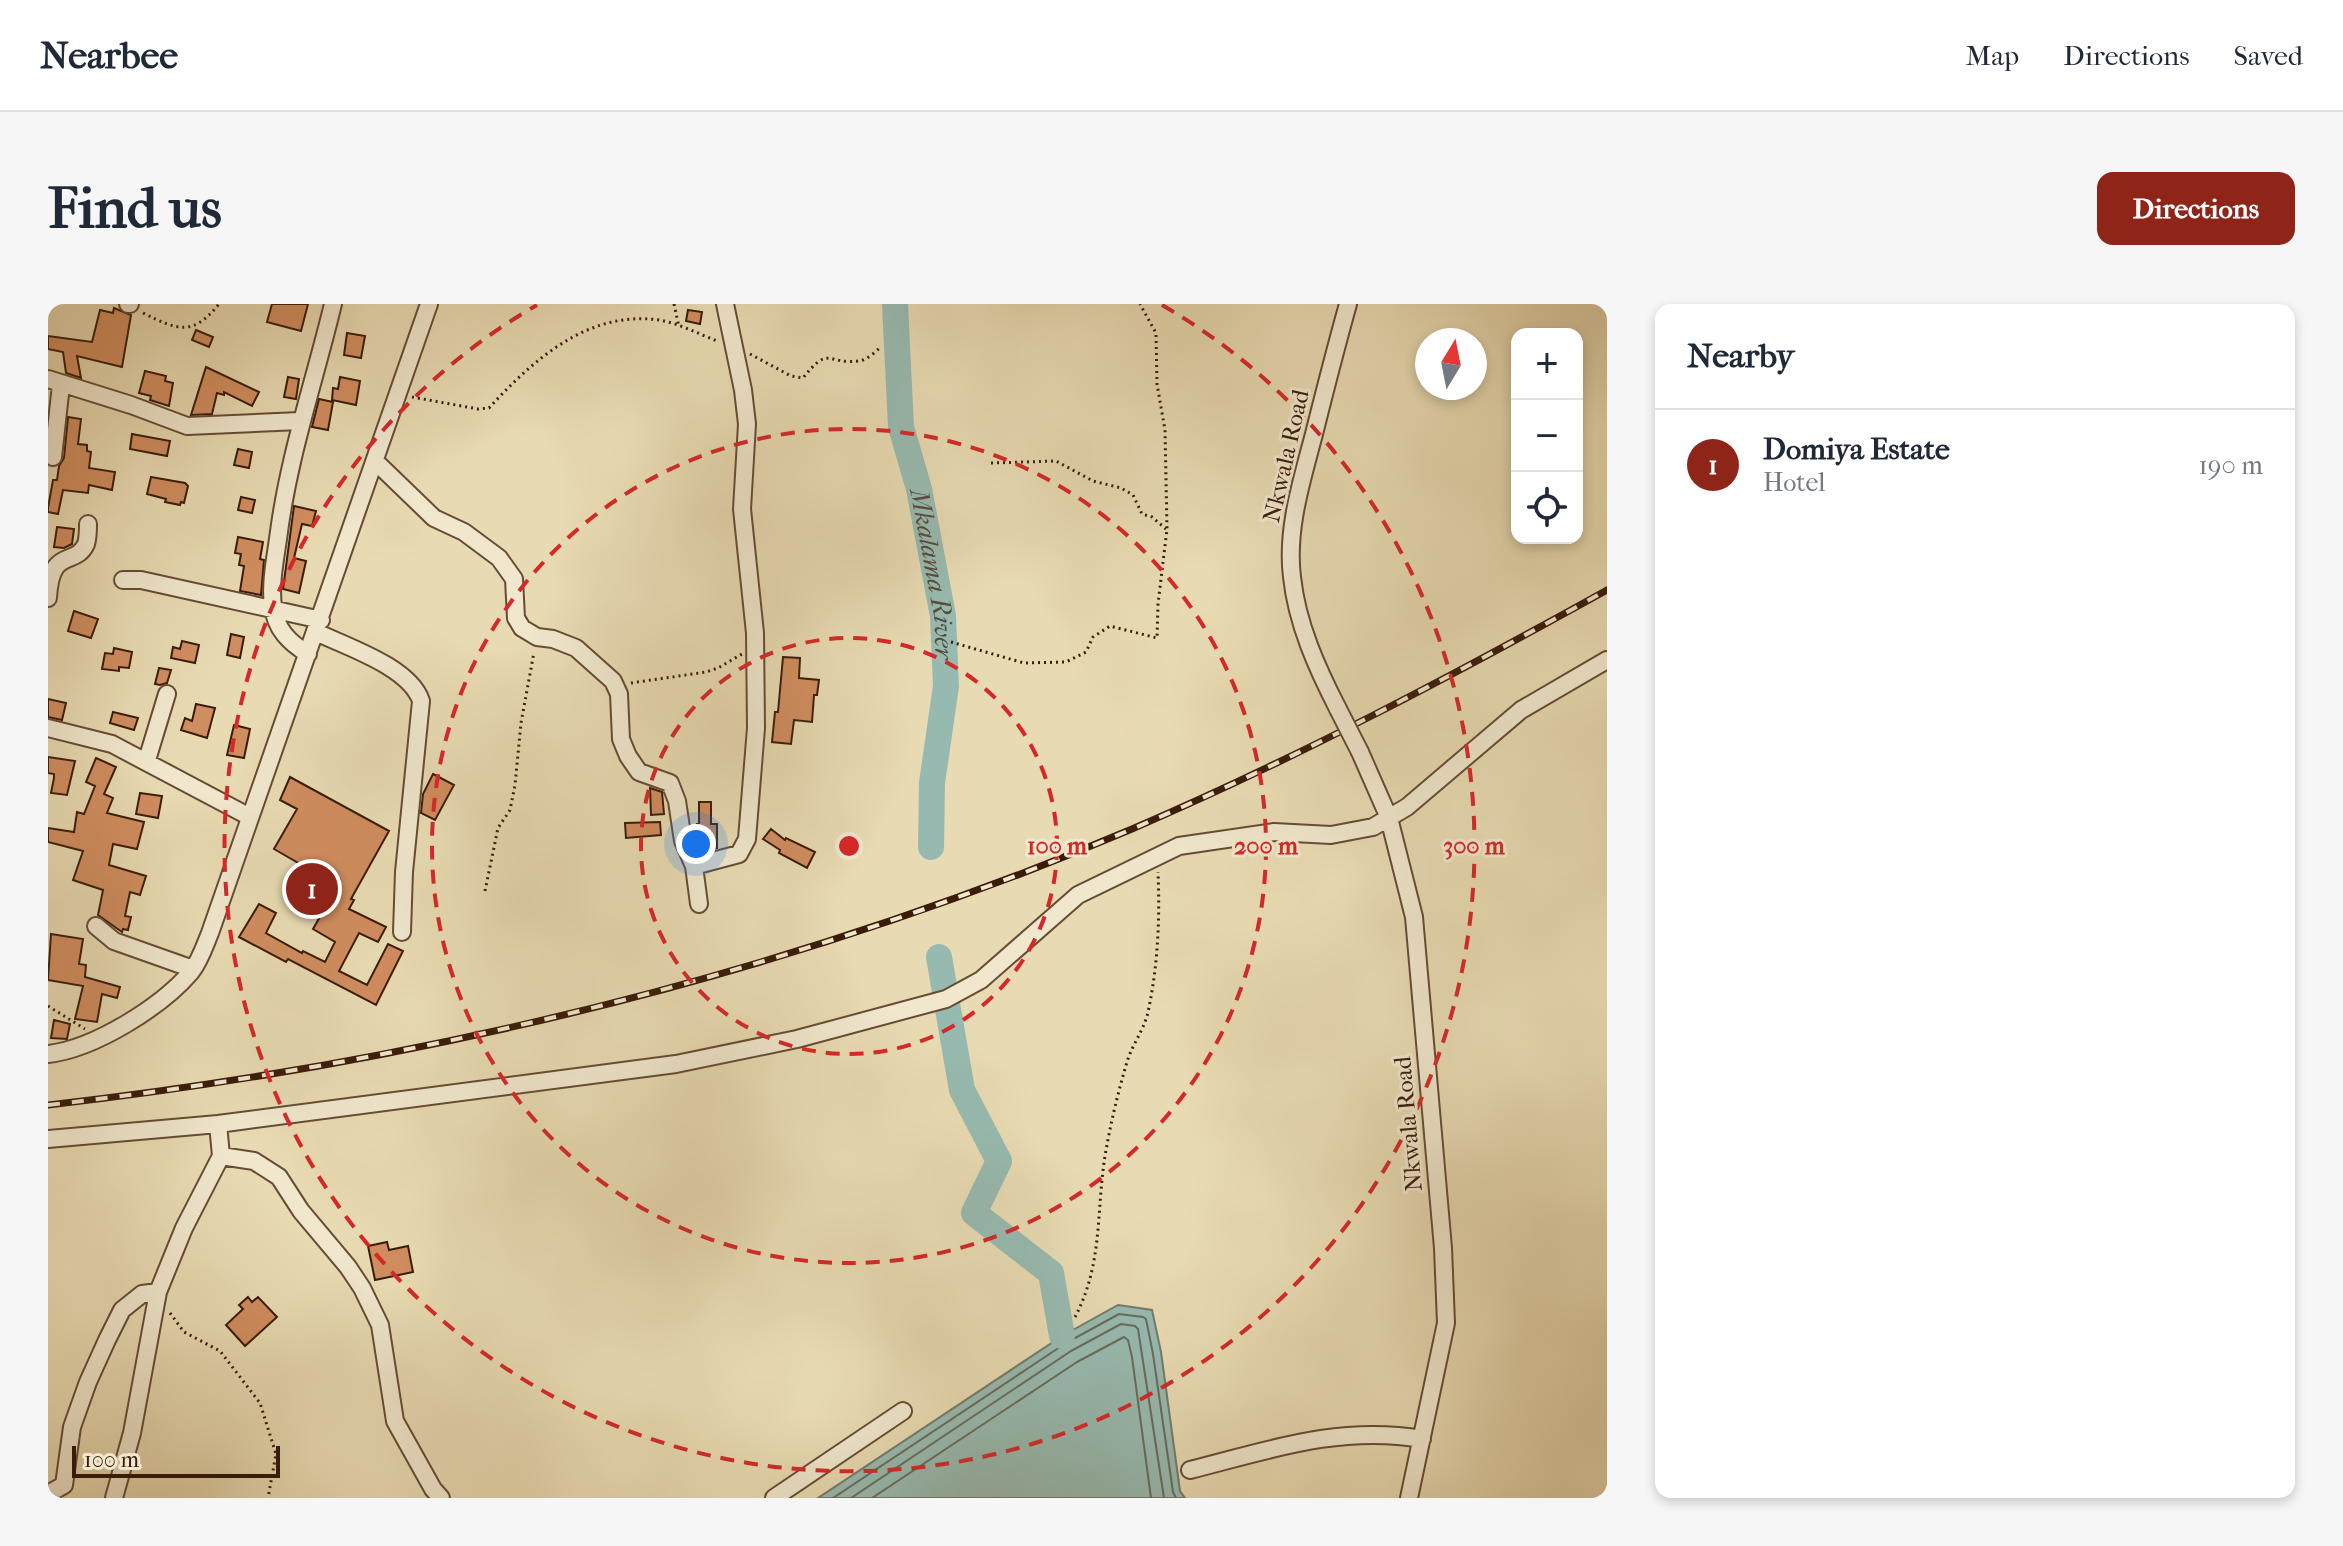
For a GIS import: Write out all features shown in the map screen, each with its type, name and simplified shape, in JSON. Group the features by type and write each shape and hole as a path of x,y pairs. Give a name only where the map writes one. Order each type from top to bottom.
{"street":[{"path":"308,654 286,640 273,607 274,567 284,494 300,421 333,304"},
{"path":"48,1054 72,1050 100,1039 171,992 193,969 210,933 319,626 429,304"},
{"path":"694,866 739,854 747,839 756,728 755,652 742,509 747,424 725,304"},
{"name":"Nkwala Road","path":"1348,304 1298,495 1290,547 1292,578 1311,651 1389,818 1414,917 1443,1248 1446,1323 1409,1498"},
{"path":"53,457 54,382 187,426 300,421"},
{"path":"376,462 434,518 464,532 499,558 514,579 516,618 522,628 576,648 613,681 619,694 621,739 628,756 639,772 670,783 677,801 683,841 694,866 699,904"},
{"path":"48,598 52,570 61,560 86,544 88,524"},
{"path":"123,580 141,580 273,607 319,626 389,667 418,690 421,701 404,872 402,932"},
{"path":"48,1139 218,1124 676,1064 797,1039 920,1007 946,999 981,980 1078,895 1179,846 1274,832 1331,835 1373,827 1407,807 1521,710 1607,660"},
{"path":"147,760 167,694"},
{"path":"48,728 100,739 147,760 250,817"},
{"path":"96,926 114,941 193,969"},
{"path":"114,1498 132,1433 158,1292 184,1228 221,1156 218,1124"},
{"path":"221,1156 254,1161 279,1177 301,1211 355,1277 380,1325 395,1421 441,1498"},
{"path":"48,1494 64,1485 72,1427 88,1382 122,1310 142,1294 158,1292"},
{"path":"774,1498 903,1411"},
{"path":"1190,1470 1313,1438 1391,1434 1422,1439"}],"path":[{"path":"129,304 173,327 187,328 206,320 219,304"},
{"path":"674,304 679,327"},
{"path":"951,642 1024,663 1066,662 1086,652 1093,637 1110,626 1157,638 1167,529 1165,430 1157,384 1156,333 1140,304"},
{"path":"397,394 478,409 489,408 520,374 558,346 600,324 644,319 662,320 735,347 797,378 803,378 817,360 858,361 881,347"},
{"path":"991,463 1056,461 1093,481 1121,488 1133,495 1142,514 1152,517 1167,529"},
{"path":"485,891 498,828 510,810 521,723 537,636"},
{"path":"616,687 706,672 740,654 755,652"},
{"path":"1075,1317 1085,1297 1098,1242 1102,1171 1114,1112 1127,1062 1148,1010 1160,913 1157,857"},
{"path":"48,1006 100,1039"},
{"path":"158,1292 184,1332 220,1351 260,1403 276,1454 268,1498"}],"water":[{"path":"1118,1305 1152,1310 1161,1352 1180,1491 1185,1498 818,1498 1062,1336"}],"building":[{"path":"272,304 308,304 301,331 267,322"},
{"path":"114,308 131,315 122,367 77,356 81,378 66,373 63,352 48,349 48,336 92,342 100,310 113,313"},
{"path":"688,310 702,312 700,324 686,321"},
{"path":"196,330 213,337 209,347 192,340"},
{"path":"347,333 365,336 361,358 344,355"},
{"path":"206,367 259,392 252,406 224,392 224,395 217,393 212,414 191,415"},
{"path":"145,371 166,376 165,381 173,383 169,406 139,393"},
{"path":"288,377 299,379 296,399 284,397"},
{"path":"340,377 360,381 356,405 332,400 333,388 338,389"},
{"path":"319,399 333,402 328,430 312,427"},
{"path":"68,417 81,419 78,444 87,445 87,451 91,452 89,468 115,472 112,490 89,485 88,493 63,490 58,514 48,512 48,508 53,480 57,480 64,458"},
{"path":"132,434 170,441 167,456 130,449"},
{"path":"238,449 252,452 249,468 234,465"},
{"path":"151,477 185,483 188,486 184,503 165,502 166,499 147,494"},
{"path":"241,497 255,500 252,513 238,510"},
{"path":"294,506 316,511 312,526 302,524 294,558 306,561 299,593 283,589"},
{"path":"57,527 74,529 72,544 64,548 54,547"},
{"path":"238,537 263,542 261,595 240,591 244,566 239,565 241,554 235,553"},
{"path":"74,611 98,619 91,638 68,631"},
{"path":"231,634 244,637 240,658 227,655"},
{"path":"182,641 199,645 195,663 171,658 173,647 180,649"},
{"path":"114,648 132,652 129,668 119,667 119,671 102,669 105,653 113,654"},
{"path":"783,657 800,658 799,678 819,680 817,695 814,695 812,722 794,720 791,744 772,742"},
{"path":"159,668 171,670 167,683 160,685 155,684"},
{"path":"48,699 66,703 62,720 48,717"},
{"path":"196,704 215,708 207,738 181,730 185,718 192,721"},
{"path":"113,712 138,718 134,730 110,723"},
{"path":"234,725 250,729 244,758 227,755"},
{"path":"48,757 75,761 67,795 51,793 54,774 48,773"},
{"path":"96,758 116,767 104,794 113,798 107,813 144,822 137,849 113,844 109,865 146,876 140,895 130,892 125,916 131,917 128,930 123,929 122,932 98,915 103,890 73,880 83,851 48,842 48,828 74,832 77,812 84,814 95,786 86,782"},
{"path":"433,774 454,785 435,820 421,813 423,794"},
{"path":"290,777 389,831 351,899 354,900 349,909 386,927 378,942 359,933 339,971 367,985 388,944 403,951 376,1005 239,937 259,904 276,913 266,933 302,953 325,962 335,942 313,929 325,908 286,887 300,864 274,849 297,809 280,800"},
{"path":"650,788 662,792 664,814 651,815"},
{"path":"140,793 162,796 158,818 136,814"},
{"path":"699,802 711,802 711,824 717,824 717,848 700,853 697,824"},
{"path":"660,822 661,835 626,838 625,823"},
{"path":"771,829 785,840 815,852 807,868 779,853 780,850 763,839"},
{"path":"51,934 83,939 79,964 86,965 85,977 120,987 117,998 102,994 97,1022 75,1019 83,986 48,980"},
{"path":"54,1020 70,1024 67,1039 51,1038"},
{"path":"387,1242 389,1250 408,1246 413,1272 375,1280 368,1246"},
{"path":"248,1297 252,1302 258,1297 277,1317 245,1346 226,1325 243,1309 239,1305"}],"waterway":[{"name":"Mkalama River","path":"895,304 901,427 919,489 943,616 946,686 932,783 931,847"},
{"name":"Mkalama River","path":"939,957 962,1090 999,1161 974,1213 1051,1273 1062,1336"}],"railway":[{"path":"48,1105 325,1065 463,1038 600,1006 869,928 1002,881 1193,802 1372,716 1607,590"}],"place":[{"name":"Domiya Estate","path":"312,889"}]}
